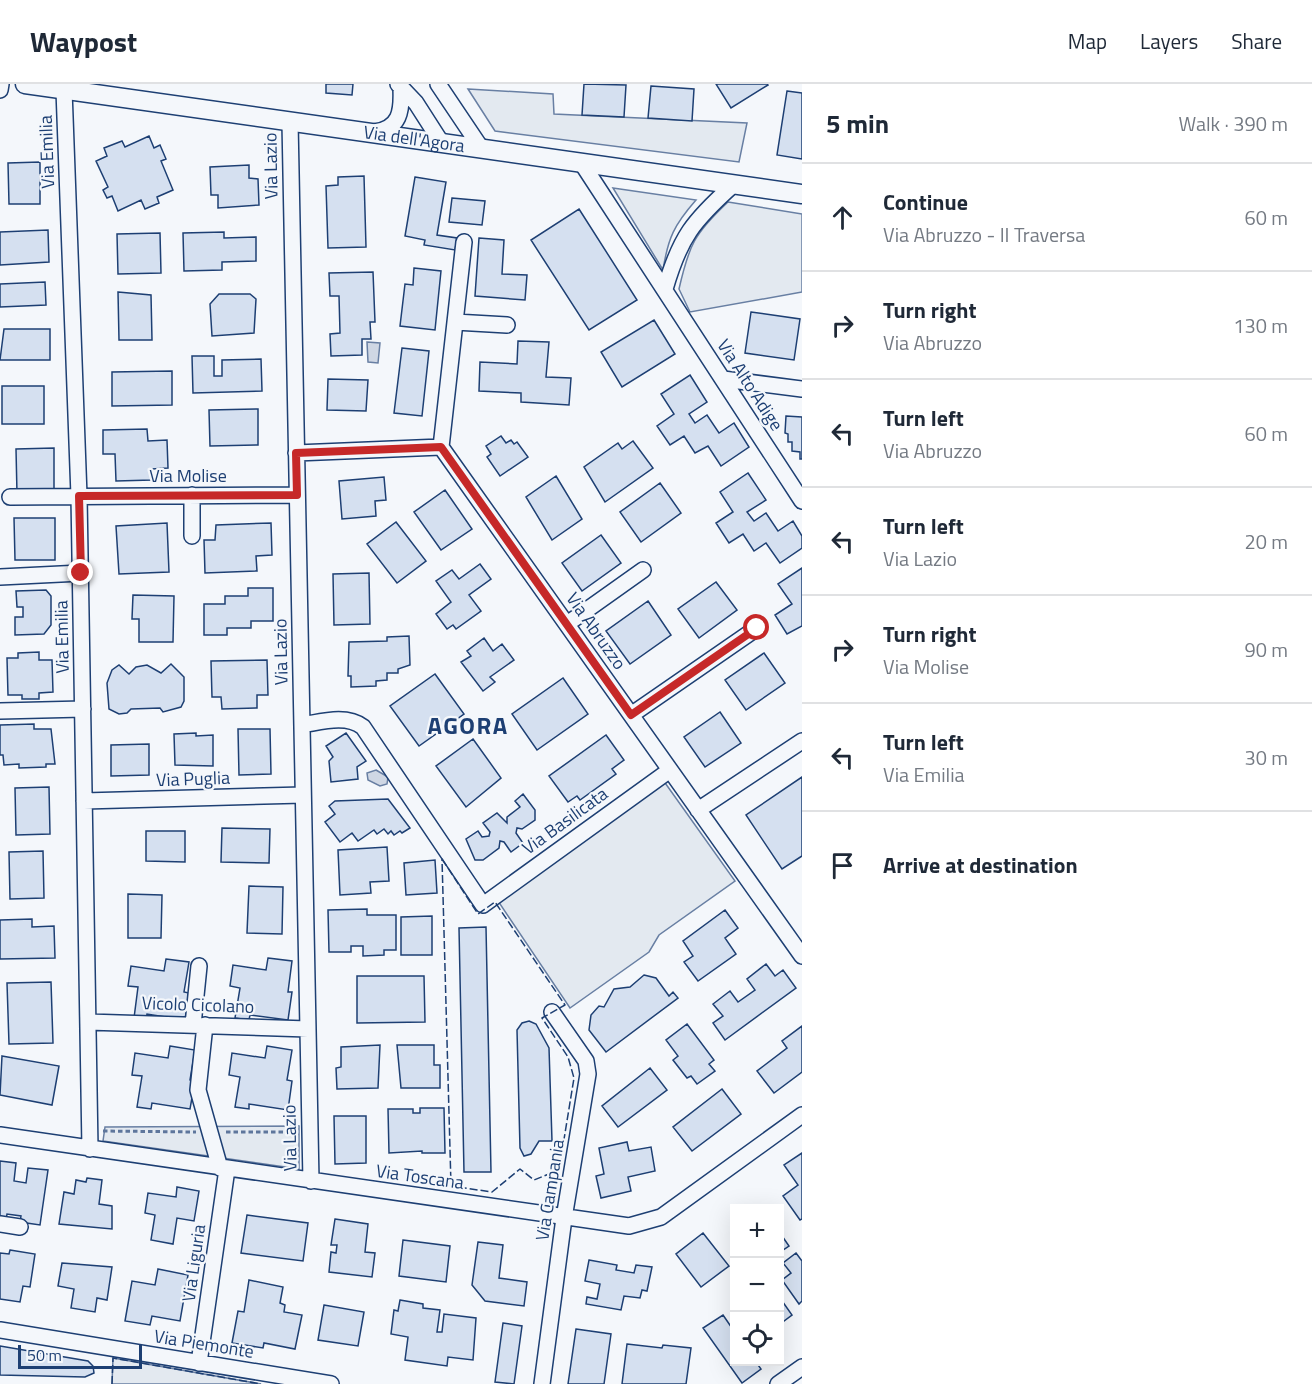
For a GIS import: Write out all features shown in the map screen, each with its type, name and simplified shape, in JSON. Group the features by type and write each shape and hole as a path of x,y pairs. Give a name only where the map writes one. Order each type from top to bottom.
{"street":[{"path":"0,90 1,84"},
{"name":"Via dell'Agora","path":"25,84 802,194"},
{"path":"438,84 481,148"},
{"path":"370,133 393,127 399,117 400,86"},
{"path":"400,86 416,102 441,142"},
{"name":"Via Emilia","path":"64,90 81,573 90,1149"},
{"name":"Via Lazio","path":"290,122 311,1181"},
{"name":"Via Alto Adige","path":"581,162 802,501"},
{"path":"665,289 675,254 690,226 733,185"},
{"path":"296,453 441,447 464,242"},
{"path":"455,322 507,325"},
{"path":"723,379 802,389"},
{"name":"Via Abruzzo","path":"441,447 802,956"},
{"path":"192,495 192,536"},
{"name":"Via Molise","path":"10,497 297,495"},
{"path":"567,624 644,570"},
{"path":"0,577 81,573"},
{"path":"631,715 757,628"},
{"path":"0,711 83,709"},
{"name":"Via Basilicata","path":"302,725 342,720 363,727 483,905 670,770"},
{"path":"698,810 802,741"},
{"name":"Via Puglia","path":"84,801 303,795"},
{"path":"199,966 198,1090 223,1168"},
{"name":"Via Campania","path":"542,1384 564,1218 588,1074 586,1061 552,1012"},
{"name":"Vicolo Cicolano","path":"88,1022 308,1029"},
{"name":"Via Toscana","path":"0,1135 629,1226 654,1220 802,1115"},
{"name":"Via Liguria","path":"199,1363 223,1168"},
{"path":"0,1224 20,1227"},
{"name":"Via Piemonte","path":"0,1330 332,1384"},
{"path":"778,1384 802,1367"}],"shaded area":[{"path":"468,89 553,94 554,114 747,123 739,162 495,131"},
{"path":"613,188 696,200 673,232 663,270"},
{"path":"728,202 802,214 802,292 690,312 679,289 686,261 700,232"},
{"path":"367,342 380,343 378,363 368,362"},
{"path":"376,770 388,777 387,784 380,786 368,780 367,773"},
{"path":"663,780 735,881 659,935 649,952 570,1008 498,901"},
{"path":"299,1126 299,1169 103,1141 105,1127"},
{"path":"113,1358 261,1384 112,1384"}],"building":[{"path":"326,84 353,84 352,95 326,93"},
{"path":"584,84 626,85 624,117 582,115"},
{"path":"716,84 767,84 768,85 731,108"},
{"path":"651,86 694,89 692,121 648,118"},
{"path":"787,91 802,93 802,159 777,155"},
{"path":"149,136 154,148 160,145 166,159 161,161 173,190 157,197 159,203 145,209 141,200 118,211 112,196 107,198 103,190 108,187 96,161 107,156 104,148 122,141 125,147"},
{"path":"40,162 40,204 9,204 8,163"},
{"path":"249,165 249,178 258,179 259,205 218,208 218,195 211,195 210,167"},
{"path":"364,176 366,247 328,248 326,186 338,185 338,177"},
{"path":"415,177 446,182 437,235 457,238 455,250 424,245 425,240 405,236"},
{"path":"452,198 485,201 482,225 449,222"},
{"path":"579,209 637,300 589,330 531,240"},
{"path":"48,230 49,262 0,265 0,232"},
{"path":"224,232 224,238 256,237 256,261 222,262 222,270 184,271 183,233"},
{"path":"160,233 161,273 118,274 117,234"},
{"path":"479,238 504,240 502,274 527,275 525,300 475,296"},
{"path":"414,268 441,271 435,330 400,326 405,284 413,285"},
{"path":"373,272 375,322 370,322 371,339 362,339 362,355 331,356 330,334 340,333 339,296 330,296 329,273"},
{"path":"45,282 46,305 0,307 0,284"},
{"path":"118,292 151,295 152,340 119,340"},
{"path":"219,294 250,294 256,299 254,333 212,336 210,304"},
{"path":"751,312 800,319 794,360 745,353"},
{"path":"654,320 675,354 622,387 601,352"},
{"path":"4,329 50,329 50,360 0,360"},
{"path":"518,341 549,342 546,377 571,378 569,405 521,402 521,393 479,391 480,362 517,364"},
{"path":"402,348 429,351 422,416 394,413"},
{"path":"192,356 214,356 214,376 222,376 222,360 261,359 262,391 193,393"},
{"path":"172,371 172,405 112,406 112,372"},
{"path":"690,375 707,402 689,414 695,423 707,415 719,433 734,423 749,447 721,466 708,446 695,453 684,436 670,445 657,426 674,414 661,394"},
{"path":"328,379 368,380 366,411 327,410"},
{"path":"2,386 44,386 44,424 2,424"},
{"path":"258,409 258,445 210,446 209,410"},
{"path":"786,416 802,417 802,459 800,459 800,452 792,451 792,442 788,442 788,434 785,433"},
{"path":"147,429 148,441 167,440 168,468 152,469 152,480 116,481 115,454 103,454 103,430"},
{"path":"501,436 506,443 511,440 514,444 517,442 528,457 500,476 487,457 491,454 486,446"},
{"path":"633,441 653,468 605,502 584,467 618,443 622,449"},
{"path":"54,448 54,493 17,494 16,449"},
{"path":"748,473 766,500 747,512 754,521 766,513 778,531 793,521 802,536 802,548 780,563 766,543 754,551 743,534 729,543 716,523 733,512 720,492"},
{"path":"556,476 582,519 552,540 526,497"},
{"path":"384,477 386,500 375,501 376,516 342,519 339,481"},
{"path":"660,483 681,513 641,542 620,512"},
{"path":"445,490 472,529 441,550 414,512"},
{"path":"14,518 55,518 55,560 15,560"},
{"path":"396,522 426,561 397,583 367,544"},
{"path":"167,523 169,572 119,574 116,526"},
{"path":"271,523 272,555 256,556 257,571 205,573 204,540 215,540 216,525"},
{"path":"601,535 621,563 582,591 562,563"},
{"path":"480,564 491,579 469,595 481,611 456,629 453,625 447,629 436,614 451,602 436,581 452,570 459,579"},
{"path":"802,568 802,626 787,634 775,615 792,604 778,584"},
{"path":"369,573 370,624 334,625 333,574"},
{"path":"716,582 737,610 699,638 678,609"},
{"path":"248,588 273,588 273,621 251,621 251,628 227,628 227,635 204,635 204,604 225,604 225,596 248,596"},
{"path":"46,590 51,596 51,625 44,634 15,635 15,617 23,617 23,607 17,607 16,591"},
{"path":"133,595 174,596 173,642 139,642 139,619 132,619"},
{"path":"648,601 671,635 630,664 606,631"},
{"path":"409,636 410,665 398,669 398,673 387,673 387,680 376,681 376,686 351,687 351,676 348,676 349,642 387,641 387,637"},
{"path":"484,638 493,651 502,644 514,660 490,677 495,682 483,691 461,662 471,656 467,651"},
{"path":"39,652 39,660 52,660 53,692 39,693 39,699 22,699 22,695 8,695 7,658 18,658 18,653"},
{"path":"764,653 785,683 746,710 725,680"},
{"path":"267,660 268,695 257,695 257,708 222,709 221,697 212,697 211,661"},
{"path":"171,664 184,677 184,701 181,707 163,712 160,708 131,709 127,713 119,714 109,709 107,683 112,670 119,665 129,674 136,667 147,665 161,673"},
{"path":"435,674 464,714 419,746 390,706"},
{"path":"563,678 588,714 537,750 512,714"},
{"path":"720,712 741,743 705,767 684,737"},
{"path":"34,724 34,729 51,729 55,764 46,764 46,767 19,768 19,764 4,765 3,755 0,755 0,725"},
{"path":"238,729 270,729 271,774 239,775"},
{"path":"196,733 196,736 213,735 213,766 175,765 174,734"},
{"path":"346,733 366,761 357,767 358,779 331,782 329,761 333,757 326,746"},
{"path":"606,735 624,760 612,769 616,774 580,800 577,796 568,802 549,776"},
{"path":"473,739 501,778 466,807 436,766"},
{"path":"149,744 149,775 111,776 111,745"},
{"path":"802,777 802,856 782,869 746,815"},
{"path":"49,787 50,834 16,835 15,788"},
{"path":"523,794 535,810 535,820 522,829 517,828 516,833 523,843 511,852 504,842 500,841 499,848 483,860 475,860 466,839 478,831 482,837 489,836 490,832 483,823 497,813 507,823 507,817 520,807 515,801"},
{"path":"388,799 410,828 402,833 400,831 394,835 391,831 388,834 384,829 377,834 374,830 358,841 352,833 340,842 325,822 335,814 329,806 335,801"},
{"path":"222,828 270,829 269,863 221,862"},
{"path":"146,831 185,831 185,862 146,861"},
{"path":"387,847 389,881 370,882 371,893 340,895 338,850"},
{"path":"43,851 44,898 10,899 9,852"},
{"path":"435,860 437,893 406,895 404,863"},
{"path":"249,886 283,887 282,934 247,933"},
{"path":"128,894 162,895 161,938 128,938"},
{"path":"367,909 367,915 396,915 396,950 384,950 384,955 363,956 363,946 351,946 351,952 329,952 328,910"},
{"path":"725,910 738,928 725,938 736,954 698,981 684,962 693,956 683,941"},
{"path":"432,916 432,955 401,955 401,917"},
{"path":"32,919 32,927 54,926 55,958 0,959 0,920"},
{"path":"486,927 491,1172 464,1172 459,928"},
{"path":"268,958 292,961 288,992 292,992 288,1020 250,1015 249,1020 235,1018 240,988 230,986 233,965 266,970"},
{"path":"166,959 189,962 184,992 189,993 185,1020 147,1014 146,1019 134,1018 138,987 128,986 131,966 164,971"},
{"path":"766,964 775,976 783,970 796,988 725,1040 713,1023 723,1016 713,1004 730,991 738,1002 755,990 747,979"},
{"path":"644,975 656,978 669,996 673,992 678,998 606,1052 589,1030 591,1015 599,1006 604,1007 614,989 630,987"},
{"path":"357,976 424,976 425,1022 357,1023"},
{"path":"51,982 53,1043 9,1044 7,983"},
{"path":"529,1021 536,1024 549,1048 552,1141 539,1141 531,1154 524,1156 520,1148 517,1030 522,1023"},
{"path":"687,1024 714,1060 709,1064 715,1071 697,1084 691,1076 687,1078 673,1060 678,1056 666,1040"},
{"path":"802,1026 802,1072 774,1093 757,1071 787,1048 782,1041"},
{"path":"380,1045 378,1088 337,1089 336,1068 341,1067 341,1047"},
{"path":"397,1045 434,1045 434,1065 440,1065 440,1088 401,1088"},
{"path":"170,1046 195,1050 190,1080 195,1081 190,1109 152,1103 151,1109 137,1107 142,1076 132,1075 135,1053 168,1058"},
{"path":"267,1046 292,1050 287,1080 292,1081 288,1110 249,1104 249,1109 235,1107 240,1077 229,1075 232,1053 265,1058"},
{"path":"2,1056 59,1066 52,1105 0,1095"},
{"path":"650,1068 667,1090 618,1127 602,1106"},
{"path":"722,1089 741,1114 692,1151 673,1127"},
{"path":"420,1108 444,1108 445,1153 422,1153 422,1151 389,1153 388,1109 413,1109 413,1113 420,1113"},
{"path":"334,1116 366,1116 366,1163 335,1164"},
{"path":"627,1142 629,1151 651,1147 655,1171 628,1177 631,1191 601,1198 596,1176 604,1174 599,1148"},
{"path":"802,1153 802,1219 800,1220 783,1196 798,1185 784,1165"},
{"path":"0,1161 16,1163 14,1181 26,1183 28,1168 48,1170 40,1225 20,1222 21,1216 7,1214 6,1220 0,1220"},
{"path":"87,1178 102,1180 99,1204 112,1206 112,1229 59,1224 64,1192 74,1194 76,1180 86,1182"},
{"path":"177,1187 199,1191 194,1221 177,1218 173,1244 151,1240 155,1215 145,1213 148,1193 176,1197"},
{"path":"247,1215 308,1223 303,1261 241,1253"},
{"path":"335,1219 368,1224 365,1252 375,1253 372,1277 329,1272 331,1252 336,1253 337,1245 331,1245"},
{"path":"703,1233 729,1266 701,1287 676,1254"},
{"path":"784,1239 789,1246 784,1249"},
{"path":"403,1240 450,1246 446,1282 399,1276"},
{"path":"478,1242 503,1245 499,1278 527,1282 524,1306 485,1301 472,1285"},
{"path":"10,1250 35,1254 30,1287 23,1286 20,1302 0,1299 0,1253 9,1254"},
{"path":"796,1253 802,1261 802,1301 799,1304 784,1283 784,1278 791,1273 784,1262"},
{"path":"589,1260 617,1265 616,1270 634,1273 636,1265 652,1267 647,1291 642,1290 640,1298 624,1296 621,1310 586,1304 587,1297 597,1299 600,1284 585,1281"},
{"path":"62,1263 112,1267 107,1300 97,1298 95,1312 71,1308 74,1289 58,1286"},
{"path":"158,1269 188,1275 180,1321 152,1316 150,1325 125,1321 132,1281 155,1285"},
{"path":"249,1280 283,1287 280,1303 285,1305 284,1312 302,1315 295,1349 264,1343 263,1348 232,1343 238,1311 244,1312"},
{"path":"400,1300 423,1304 423,1308 440,1310 437,1332 442,1332 444,1314 476,1318 473,1360 448,1357 447,1366 405,1360 408,1337 391,1334 394,1310 398,1311"},
{"path":"784,1304 792,1315 784,1321"},
{"path":"324,1305 364,1312 358,1346 318,1340"},
{"path":"723,1315 730,1325 730,1366 759,1366 761,1369 742,1383 703,1328"},
{"path":"503,1323 522,1326 514,1384 495,1382"},
{"path":"576,1329 611,1334 604,1384 568,1384"},
{"path":"627,1344 662,1348 663,1345 691,1348 686,1384 622,1384"},
{"path":"0,1346 88,1361 93,1366 94,1373 85,1377 0,1375"}],"fence":[{"path":"442,859 478,914 495,902 565,1005 542,1018 568,1057 574,1078 559,1170 534,1180 520,1169 492,1192 451,1186 442,859"},
{"path":"112,1384 113,1358 261,1384"}],"district":[{"name":"AGORA","path":"468,726"}],"route":[{"path":"81,573 79,496 297,495 296,453 441,447 631,715 757,628"}]}
